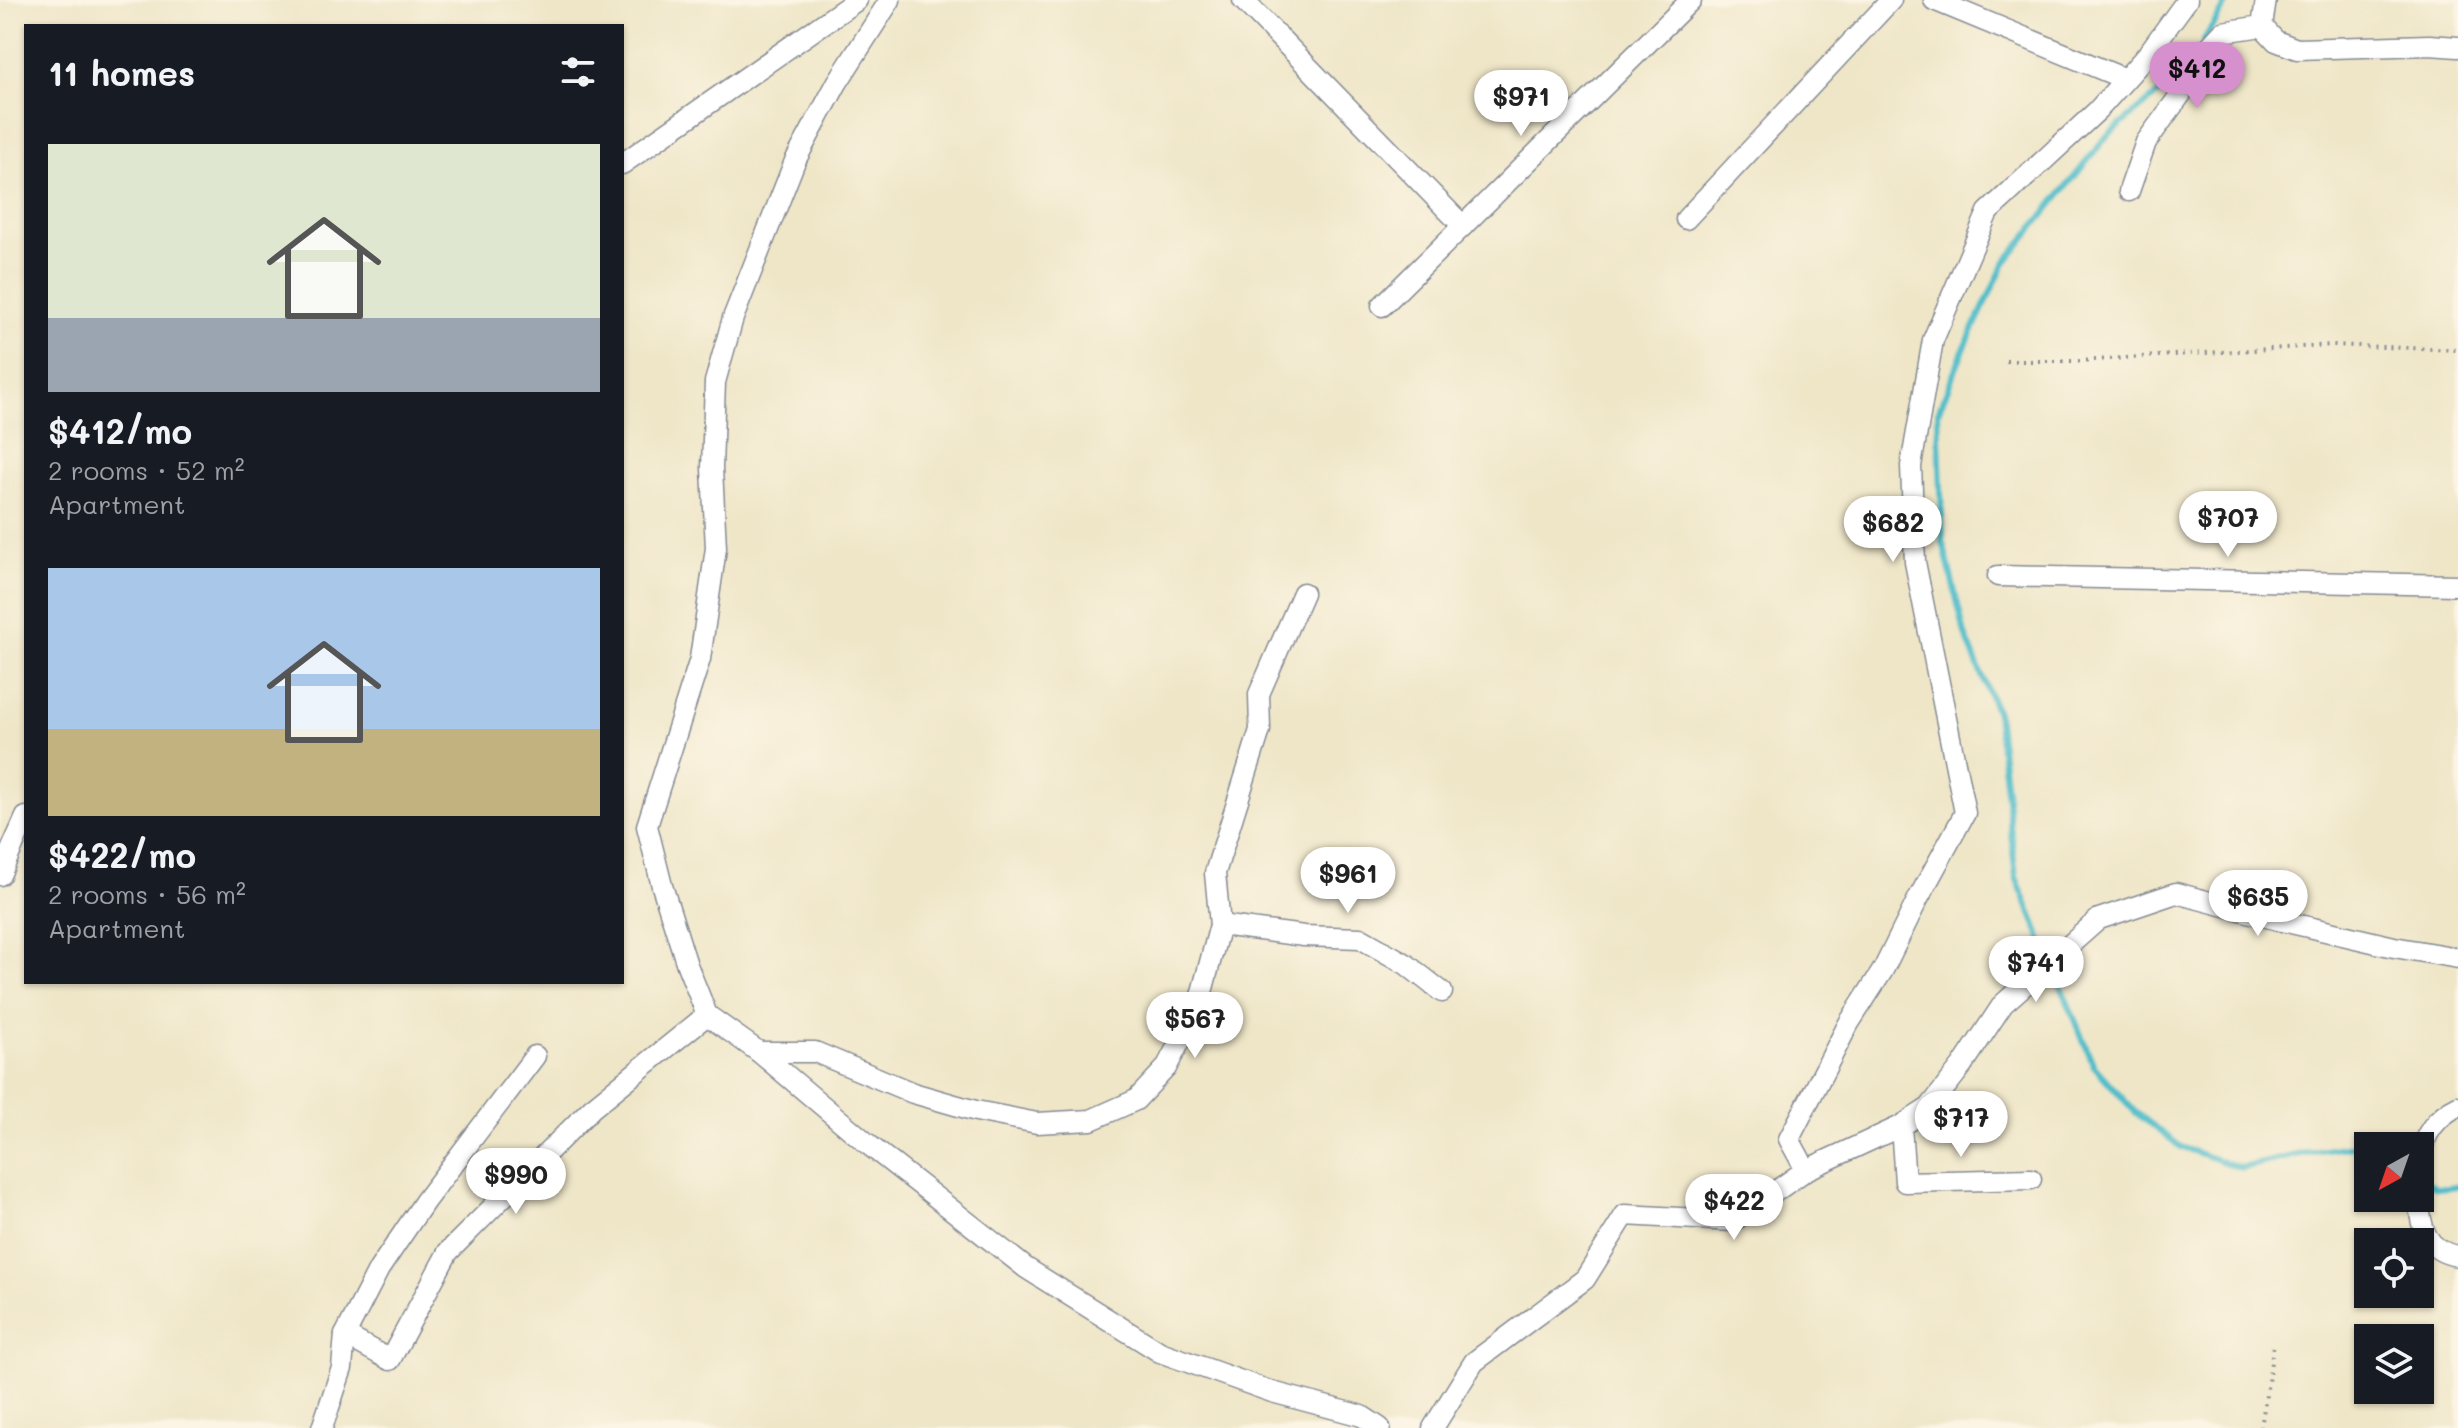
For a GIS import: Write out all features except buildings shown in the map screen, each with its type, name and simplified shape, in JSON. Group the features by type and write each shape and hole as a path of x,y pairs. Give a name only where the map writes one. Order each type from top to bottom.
{"street":[{"path":"624,163 857,0"},
{"path":"890,0 837,83 795,161 733,318 715,382 712,468 716,548 700,659 647,826 683,952 707,1015 759,1052 869,1145 1026,1268 1160,1352 1272,1392 1362,1416 1380,1428"},
{"path":"1243,0 1463,226"},
{"path":"1382,306 1691,0"},
{"path":"1686,219 1891,0"},
{"path":"1934,0 2125,79"},
{"path":"1806,1170 1789,1139 1849,1023 1883,970 1965,813 1915,562 1911,466 1933,340 1988,212 2097,111 2147,55 2187,0"},
{"path":"2262,26 2266,0"},
{"path":"2262,26 2276,41 2297,49 2458,47"},
{"path":"2129,191 2146,142 2181,94 2196,61 2223,32 2262,26"},
{"path":"1998,576 2458,585"},
{"path":"759,1052 815,1052 913,1093 1037,1123 1091,1120 1136,1100 1166,1068 1198,1007 1220,925 1215,873 1260,730 1259,694 1303,593"},
{"path":"0,875 24,821"},
{"path":"1433,1428 1474,1362 1585,1279 1625,1215 1733,1221 1806,1170 1901,1126 1929,1108 1962,1066 2003,1004 2099,919 2176,893 2394,947 2458,958"},
{"path":"1220,925 1304,936 1360,938 1406,964 1442,992"},
{"path":"345,1335 390,1360 448,1252 592,1108 707,1015"},
{"path":"322,1428 342,1368 345,1335 379,1269 425,1201 535,1056"},
{"path":"2429,1132 2446,1111 2458,1106"},
{"path":"1901,1126 1905,1182 2031,1179"},
{"path":"2420,1212 2430,1243 2436,1250 2458,1256"}],"path":[{"path":"2006,361 2078,361 2333,345 2458,350"},
{"path":"2261,1428 2274,1342"}],"waterway":[{"path":"2203,41 2229,0"},
{"path":"2184,66 2164,89 2108,135 2004,264 1938,412 1943,542 1965,634 1997,713 2016,877 2094,1066 2135,1112 2181,1147 2241,1168 2354,1146"},
{"path":"2434,1186 2458,1186"}]}
